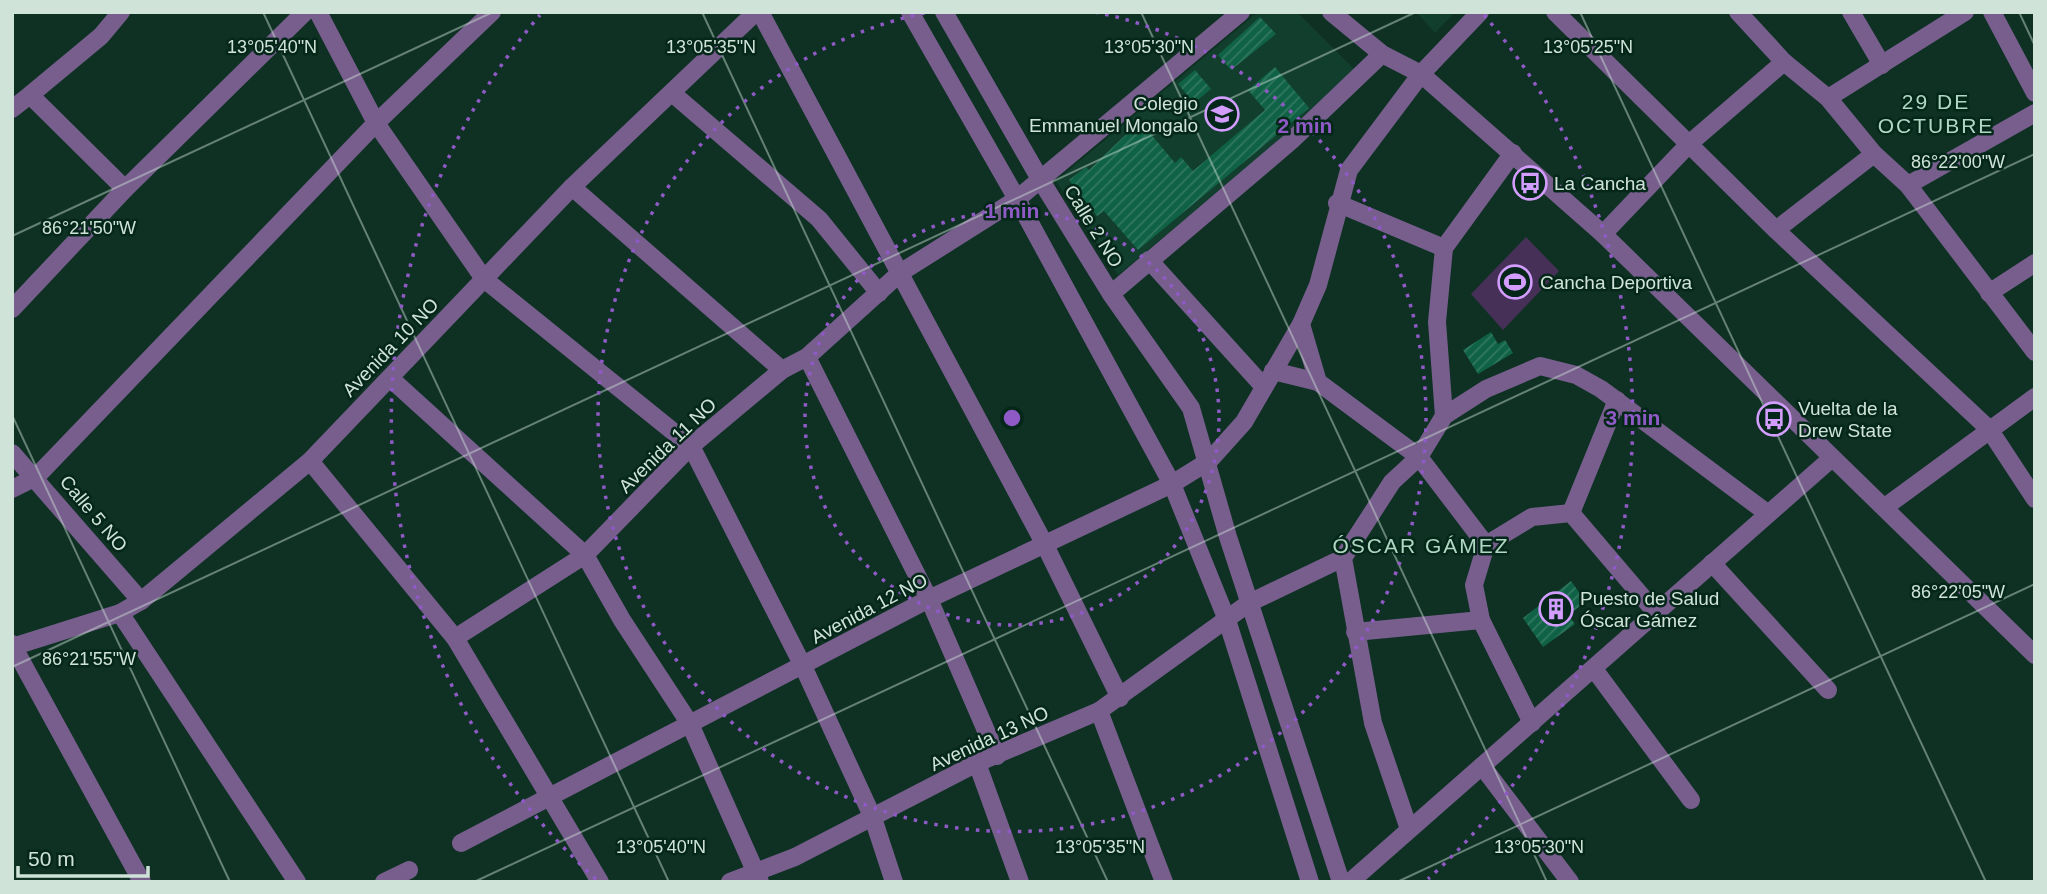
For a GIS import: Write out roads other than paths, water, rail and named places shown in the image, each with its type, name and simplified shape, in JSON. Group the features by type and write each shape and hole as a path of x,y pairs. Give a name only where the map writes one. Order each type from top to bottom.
{"street":[{"path":"12,109 101,36 121,12"},
{"path":"12,309 125,189 305,12"},
{"path":"317,12 376,123 484,279 691,446 803,666 873,818 894,882"},
{"path":"12,489 36,477 376,123 492,12"},
{"path":"758,12 1044,543 1120,698"},
{"name":"Avenida 10 NO","path":"13,645 120,613 141,601 310,461 572,187 758,12"},
{"path":"910,12 1017,199 1172,484 1227,620 1310,882"},
{"name":"Calle 2 NO","path":"944,12 1040,179 1111,294 1191,408 1209,461 1249,603 1340,882"},
{"name":"Avenida 11 NO","path":"455,638 585,555 691,446 782,370 807,357 900,273 1017,199 1241,12"},
{"path":"1331,12 1382,54 1421,74 1603,233 2035,655"},
{"name":"Avenida 12 NO","path":"461,843 549,794 929,599 1172,484 1209,461 1244,422 1301,324 1318,285 1337,203 1349,170 1421,74 1480,12"},
{"path":"1555,12 1776,230 1989,429 2035,499"},
{"path":"1738,12 1784,62 1828,98 1874,153 1908,185 2035,352"},
{"path":"1851,12 1882,65"},
{"path":"1828,98 1965,12"},
{"path":"1992,12 2035,93"},
{"path":"1111,294 1291,141 1382,54"},
{"path":"1603,233 1690,143 1784,62"},
{"path":"672,93 819,219 879,293"},
{"path":"30,95 125,189"},
{"path":"1908,185 2035,113"},
{"path":"1444,416 1437,322 1444,248 1513,153"},
{"path":"1776,230 1874,153"},
{"path":"572,187 782,370"},
{"path":"1337,203 1444,248"},
{"path":"1149,260 1269,379 1318,382 1419,457 1486,545"},
{"path":"1989,293 2035,263"},
{"path":"1301,324 1318,382"},
{"path":"807,357 929,599 997,756"},
{"path":"1409,829 1373,723 1343,558 1392,482 1419,457 1444,416 1486,389 1540,366 1576,375 1617,400 1766,513"},
{"path":"390,378 585,555 622,620 690,724 758,876"},
{"path":"1885,506 2035,397"},
{"path":"1571,513 1617,400"},
{"name":"Calle 5 NO","path":"12,453 36,477 141,601"},
{"path":"1350,882 1657,614 1766,513 1832,458"},
{"path":"310,461 455,638 600,882"},
{"path":"1532,723 1481,620 1474,585 1486,545 1532,517 1571,513"},
{"path":"1571,513 1657,614"},
{"name":"Avenida 13 NO","path":"730,882 758,876 976,763 1099,711 1249,603 1343,558"},
{"path":"1712,563 1828,690"},
{"path":"120,613 222,769 230,775 297,882"},
{"path":"1355,632 1481,620"},
{"path":"13,645 142,882"},
{"path":"1594,669 1691,800"},
{"path":"1099,711 1164,882"},
{"path":"976,763 1020,882"},
{"path":"1482,766 1570,882"},
{"path":"384,882 409,870"}],"place":[{"name":"Colegio Emmanuel Mongalo","path":"1222,114"},
{"name":"La Cancha","path":"1530,183"},
{"name":"Cancha Deportiva","path":"1515,282"},
{"name":"Vuelta de la Drew State","path":"1774,419"},
{"name":"Puesto de Salud Óscar Gámez","path":"1556,609"}],"district":[{"name":"29 DE OCTUBRE","path":"1936,114"},
{"name":"ÓSCAR GÁMEZ","path":"1421,546"}]}
